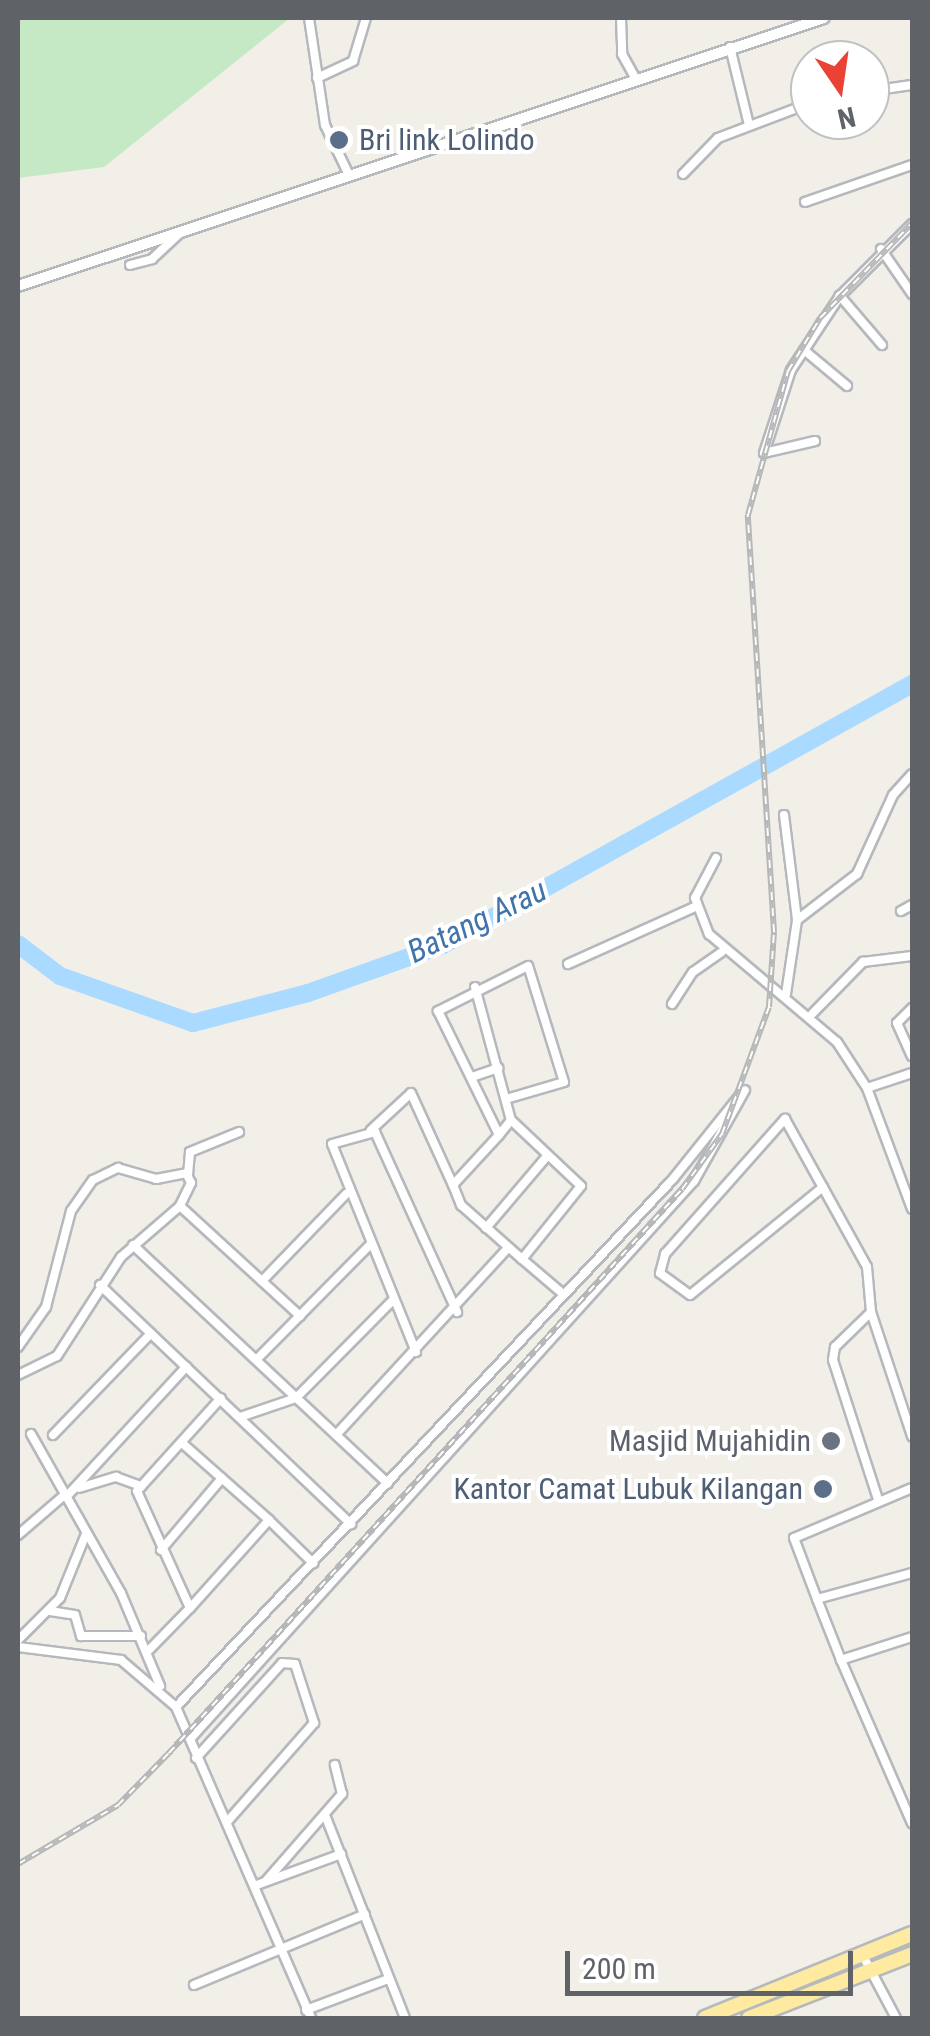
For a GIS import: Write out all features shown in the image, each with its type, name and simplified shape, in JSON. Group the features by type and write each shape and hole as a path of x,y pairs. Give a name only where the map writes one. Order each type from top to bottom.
{"highway":[{"path":"705,2018 909,1935 912,1953 749,2018"}],"street":[{"path":"309,18 318,78 347,172"},
{"path":"318,78 354,61 366,18"},
{"path":"621,18 622,54 634,76"},
{"path":"18,286 634,76 824,18"},
{"path":"730,47 749,125"},
{"path":"683,174 708,143 790,110"},
{"path":"804,202 912,165"},
{"path":"815,441 764,453 804,350 840,296 881,249 912,224"},
{"path":"130,264 152,259 186,227"},
{"path":"881,249 912,294"},
{"path":"840,296 882,346"},
{"path":"804,350 847,386"},
{"path":"797,920 857,874 892,795 912,774"},
{"path":"784,815 797,920 786,994"},
{"path":"568,964 696,907 716,858"},
{"path":"900,910 912,904"},
{"path":"696,907 722,952 812,1014 867,1088 912,1208"},
{"path":"672,1004 692,972 722,952"},
{"path":"812,1014 863,962 912,956"},
{"path":"499,1135 438,1011 474,987 530,969 564,1082 506,1100"},
{"path":"474,987 511,1120 580,1192 522,1259"},
{"path":"912,1008 897,1023 912,1056"},
{"path":"472,1077 498,1068"},
{"path":"867,1088 912,1073"},
{"path":"176,1706 351,1524 746,1090 694,1181 191,1738"},
{"path":"416,1352 329,1148 371,1130 411,1093 452,1185 486,1228 562,1293"},
{"path":"823,1187 690,1295 666,1284 662,1258 776,1119 789,1122 867,1266 872,1312 912,1436"},
{"path":"452,1185 511,1120"},
{"path":"371,1130 457,1312"},
{"path":"18,1375 57,1356 100,1285 133,1245 180,1206 190,1152 239,1132"},
{"path":"486,1228 547,1156"},
{"path":"18,1347 46,1307 71,1210 93,1180 118,1168 156,1180 188,1174"},
{"path":"262,1281 346,1194"},
{"path":"180,1206 300,1316"},
{"path":"133,1245 388,1484"},
{"path":"256,1360 370,1246"},
{"path":"336,1435 457,1312 508,1248"},
{"path":"100,1285 351,1524"},
{"path":"240,1417 296,1398 392,1301"},
{"path":"872,1312 835,1346 833,1360 878,1499"},
{"path":"54,1435 151,1333"},
{"path":"79,1488 186,1367"},
{"path":"141,1486 222,1398"},
{"path":"31,1434 149,1650 160,1690"},
{"path":"182,1443 313,1563"},
{"path":"18,1535 79,1488 116,1477 141,1486"},
{"path":"161,1550 222,1478"},
{"path":"141,1486 161,1550 190,1608"},
{"path":"912,1488 796,1535 841,1660 912,1823"},
{"path":"149,1650 269,1520"},
{"path":"18,1644 50,1611 84,1550 86,1530"},
{"path":"817,1599 912,1573"},
{"path":"50,1611 76,1615 81,1636 141,1636"},
{"path":"841,1660 910,1638 912,1650"},
{"path":"18,1644 104,1654 160,1690 176,1706 308,2014 386,1980"},
{"path":"196,1758 282,1663 295,1664 314,1724 227,1822"},
{"path":"266,1881 345,1789 335,1766"},
{"path":"326,1815 386,1980 405,2018"},
{"path":"254,1886 341,1854"},
{"path":"194,1985 365,1914"},
{"path":"862,1954 896,2018"}],"green space":[{"path":"18,18 290,18 104,167 18,178"}],"waterway":[{"name":"Batang Arau","path":"18,944 60,976 193,1023 308,993 443,945 912,684"}],"railway":[{"path":"18,1864 118,1805 169,1753 682,1189 722,1134 769,1007 774,932 748,515 788,371 820,318 912,223"}],"place":[{"name":"Bri link Lolindo","path":"339,140"},
{"name":"Masjid Mujahidin","path":"831,1441"},
{"name":"Kantor Camat Lubuk Kilangan","path":"823,1489"}]}
